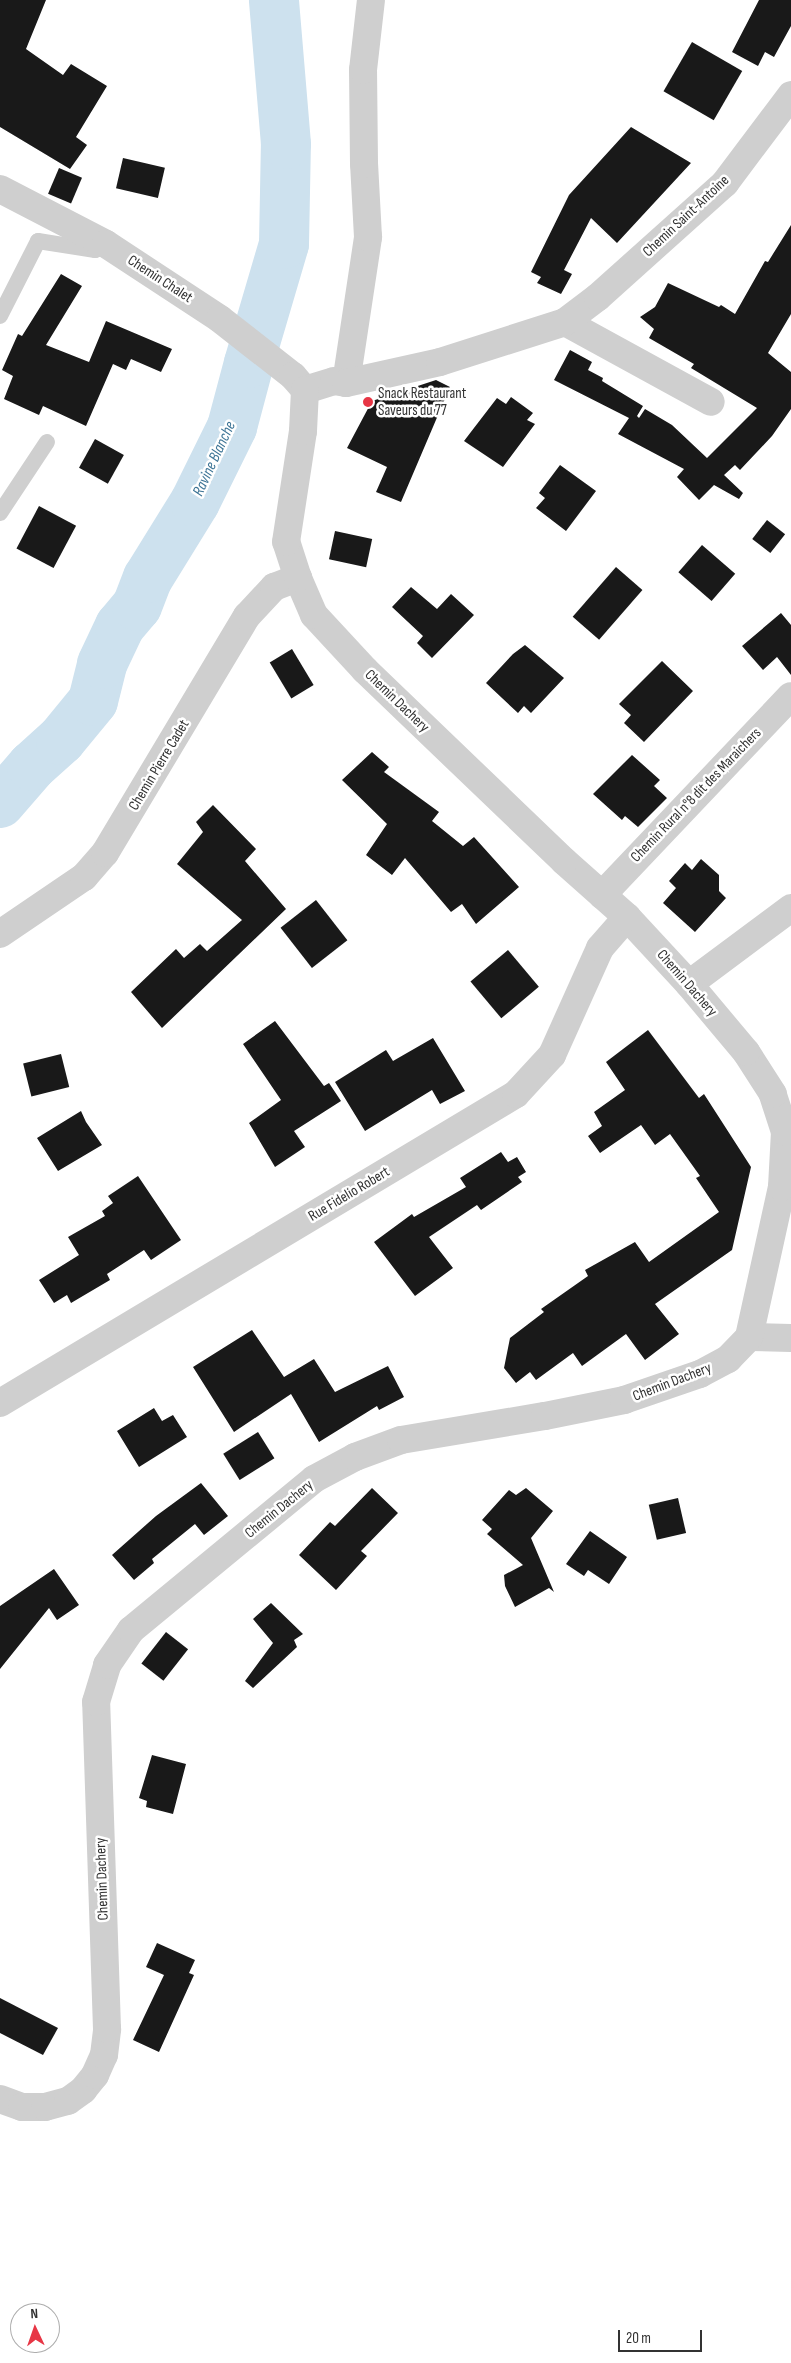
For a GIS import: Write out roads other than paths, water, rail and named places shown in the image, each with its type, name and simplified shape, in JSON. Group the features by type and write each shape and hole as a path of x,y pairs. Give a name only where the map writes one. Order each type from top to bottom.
{"street":[{"path":"346,383 368,237 364,164 363,70 371,0"},
{"name":"Chemin Saint-Antoine","path":"299,383 334,381 346,383 440,362 565,322 598,297 725,183 791,95"},
{"name":"Chemin Chalet","path":"0,190 106,244 220,319 299,383"},
{"path":"565,322 711,402"},
{"name":"Chemin Dachery","path":"0,2099 22,2107 45,2107 68,2101 83,2090 95,2075 104,2055 107,2030 96,1702 106,1665 131,1630 314,1479 355,1456 401,1440 545,1416 624,1400 700,1374 728,1359 749,1337 782,1188 785,1132 773,1094 746,1052 689,984 627,917 364,670 314,615 298,578 286,542 303,431 299,383"},
{"name":"Chemin Pierre Cadet","path":"0,934 84,877 105,853 247,616 274,587 298,578"},
{"name":"Chemin Rural n°8 dit des Maraichers","path":"602,895 791,696"},
{"path":"689,984 791,908"},
{"name":"Rue Fidelio Robert","path":"0,1403 516,1094 552,1055 600,948 627,917"},
{"path":"749,1337 791,1338"}],"lane":[{"path":"0,316 38,241 95,250 106,244"},
{"path":"0,514 47,442"}],"waterway":[{"name":"Ravine Blanche","path":"0,803 32,766 61,740 93,701 102,664 120,626 137,606 148,578 195,502 232,427 284,244 286,144 274,0"}],"place":[{"name":"Snack Restaurant Saveurs du 77","path":"368,402"}]}
